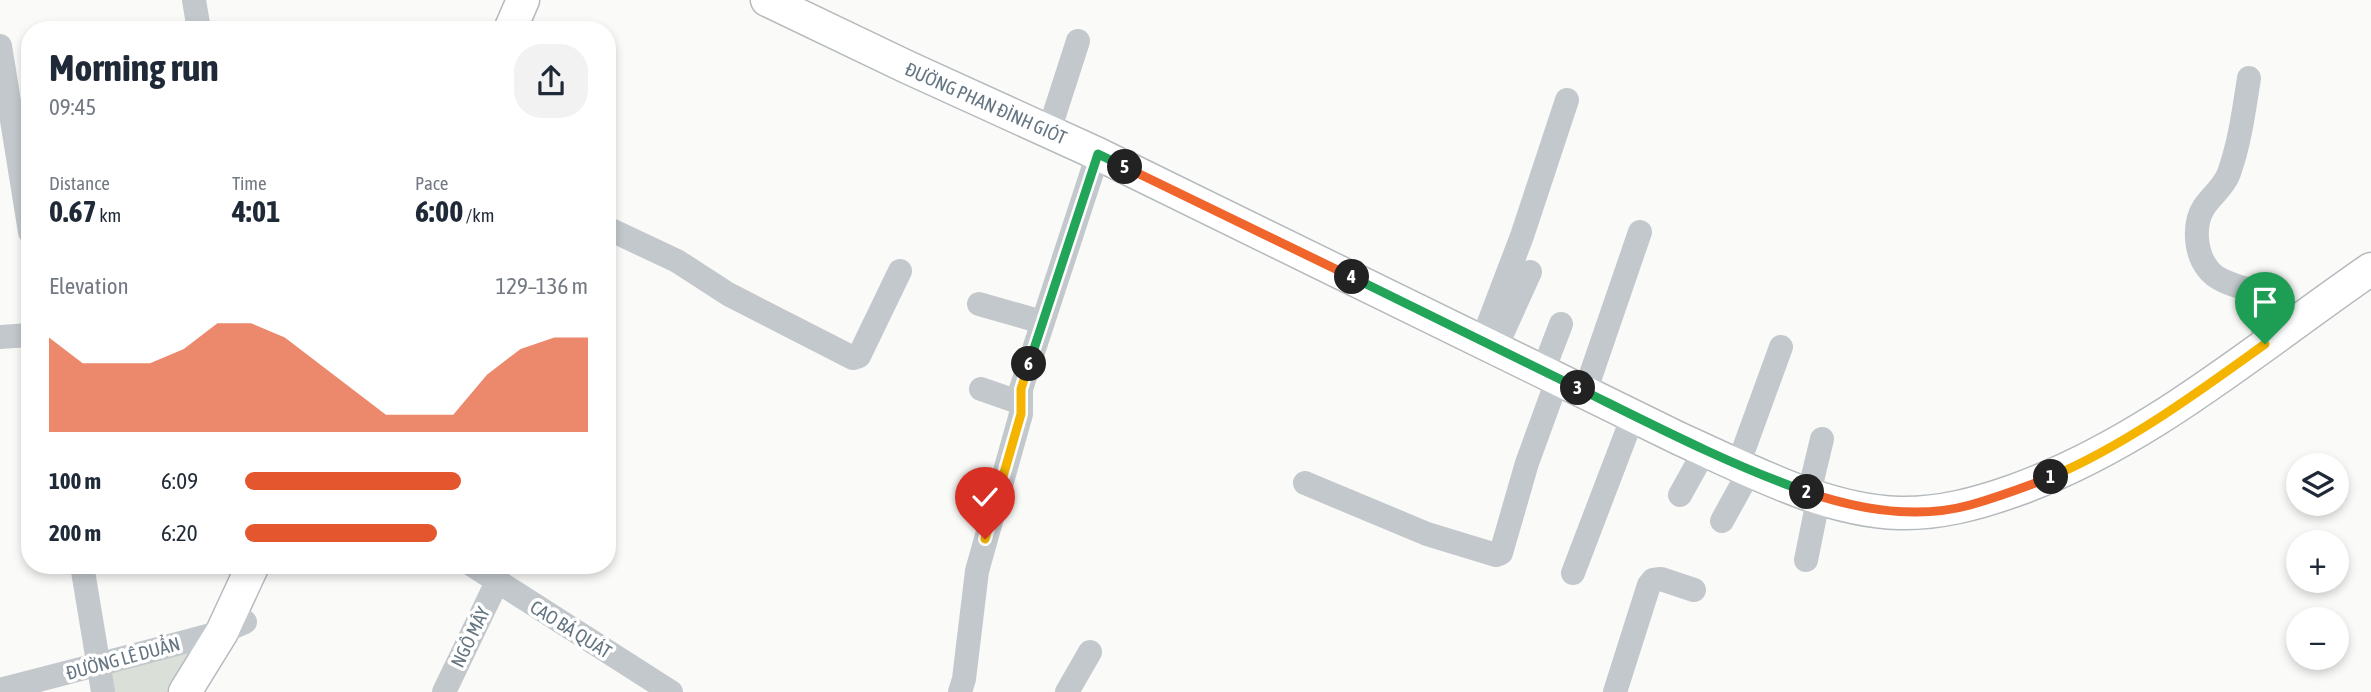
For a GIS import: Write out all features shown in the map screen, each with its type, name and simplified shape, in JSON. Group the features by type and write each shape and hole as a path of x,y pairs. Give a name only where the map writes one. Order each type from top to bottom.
{"main road":[{"path":"497,21 506,0"},
{"path":"514,21 523,0"},
{"name":"ĐƯỜNG PHAN ĐÌNH GIÓT","path":"767,0 1098,154 1705,450 1814,494 1866,508 1898,513 1968,506 2054,476 2111,447 2211,383 2371,269"},
{"path":"205,692 233,627 250,574"},
{"path":"185,692 233,627 266,574"}],"street":[{"path":"194,0 198,21"},
{"path":"1049,131 1078,41"},
{"path":"0,46 21,176"},
{"path":"2249,78 2238,145 2223,185 2203,210 2198,222 2197,238 2208,270 2222,279 2256,292 2259,296 2265,344"},
{"path":"1489,344 1521,236 1567,100"},
{"path":"960,692 978,571 1021,414 1021,389 1098,154"},
{"path":"616,232 677,261 728,294 853,358 859,356 900,271"},
{"path":"1585,392 1640,232"},
{"path":"1489,344 1530,272"},
{"path":"979,304 1042,322"},
{"path":"1305,483 1427,534 1496,555 1502,553 1561,324"},
{"path":"0,337 21,336"},
{"path":"1721,522 1744,467 1781,347"},
{"path":"981,389 1021,403"},
{"path":"1573,573 1633,416"},
{"path":"1805,560 1822,439"},
{"path":"1680,495 1705,450"},
{"path":"83,574 103,692"},
{"name":"NGÔ MÂY","path":"444,692 483,574"},
{"name":"CAO BÁ QUÁT","path":"489,574 671,692"},
{"path":"1615,692 1639,614 1653,580 1661,579 1694,590"},
{"name":"ĐƯỜNG LÊ DUẨN","path":"0,690 233,627"},
{"path":"1067,692 1090,652"}],"shaded area":[{"path":"203,646 174,692 110,692 107,667"}],"route":[{"path":"985,539 1021,414 1021,389 1098,154 1680,439 1770,479 1842,503 1866,508 1898,513 1968,506 2054,476 2111,447 2211,383 2265,344"}]}
